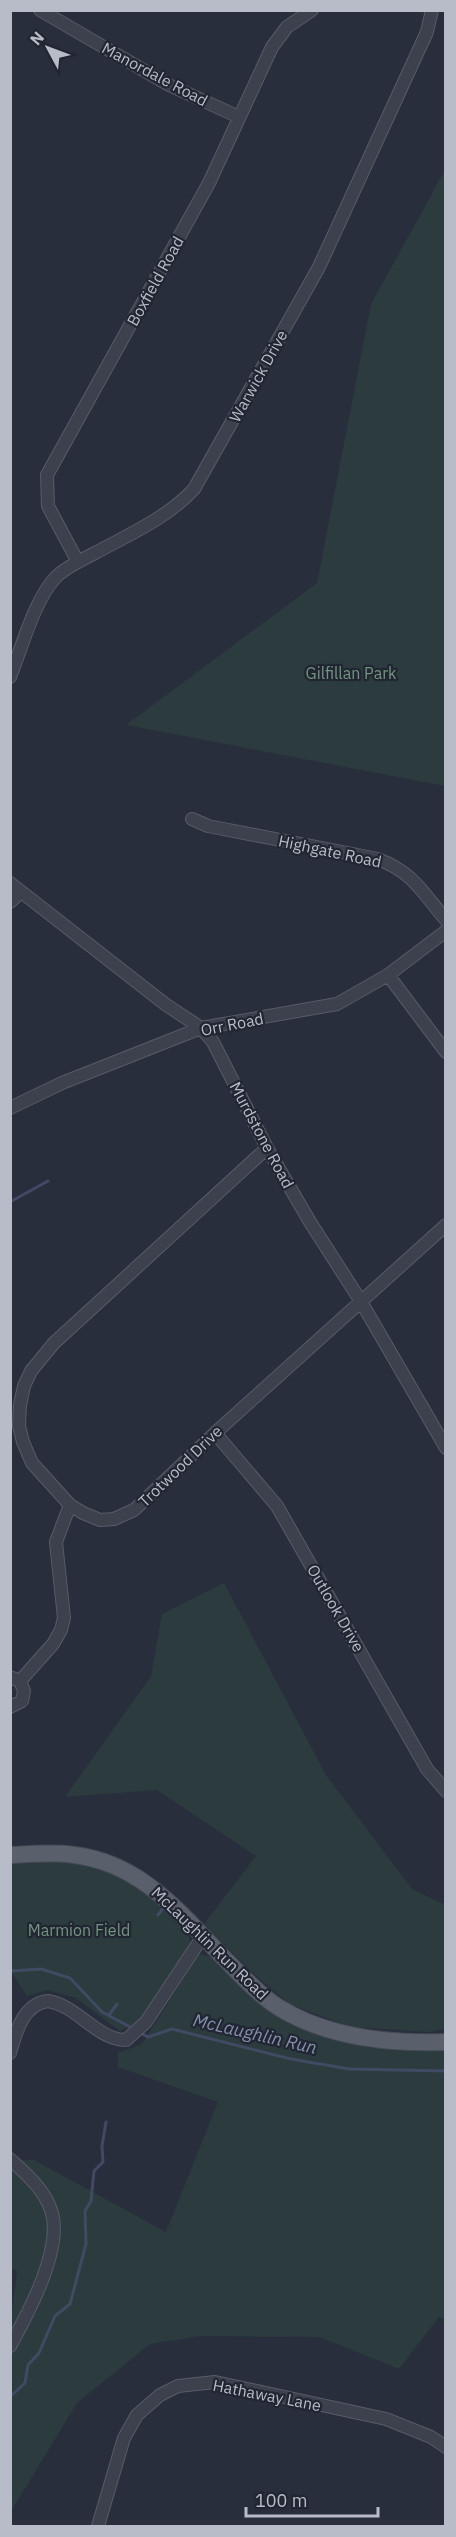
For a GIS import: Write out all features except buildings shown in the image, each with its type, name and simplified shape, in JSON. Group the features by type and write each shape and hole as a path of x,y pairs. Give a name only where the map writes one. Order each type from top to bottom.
{"main road":[{"name":"McLaughlin Run Road","path":"10,1855 77,1855 130,1872 159,1893 260,1994 278,2007 300,2018 330,2029 374,2038 446,2042"}],"street":[{"name":"Manordale Road","path":"40,10 169,85 239,117"},
{"name":"Boxfield Road","path":"78,562 48,506 47,475 209,183 272,47 287,27 312,10"},
{"name":"Warwick Drive","path":"10,677 43,596 56,577 78,562 160,518 178,506 194,489 319,267 427,32 432,10"},
{"name":"Highgate Road","path":"192,819 208,826 378,859 396,866 409,875 446,920"},
{"name":"Murdstone Road","path":"10,883 165,1004 201,1028 213,1042 267,1148 310,1222 441,1430 446,1448"},
{"path":"10,902 21,892"},
{"name":"Orr Road","path":"10,1107 62,1083 201,1028 337,1004 388,975 446,931"},
{"path":"388,975 446,1052"},
{"name":"Trotwood Drive","path":"267,1148 54,1343 31,1371 20,1405 19,1426 23,1442 32,1463 70,1505 83,1513 100,1520 114,1519 135,1510 360,1300 378,1288 446,1225"},
{"name":"Outlook Drive","path":"215,1433 278,1506 427,1769 446,1791"},
{"path":"10,1707 18,1704 24,1696 15,1679 53,1644 61,1630 64,1618 56,1542 70,1505"},
{"path":"10,2053 25,2015 32,2007 48,2001 68,2007 117,2040 126,2040 131,2037 142,2027 202,1936"},
{"path":"10,2158 43,2194 53,2216 55,2239 50,2260 10,2346"},
{"name":"Hathaway Lane","path":"98,2526 124,2438 130,2426 146,2405 178,2386 215,2382 386,2419 431,2437 446,2447"}],"green space":[{"name":"Gilfillan Park","path":"445,170 445,786 126,725 317,583 371,304"},
{"path":"224,1583 326,1775 412,1889 445,1905 445,2029 429,2032 351,2027 289,2004 252,1972 204,1924 256,1856 157,1790 65,1797 151,1676 162,1614"},
{"name":"Marmion Field","path":"35,1861 97,1865 139,1885 186,1927 191,1944 146,2018 120,2031 76,1998 47,1990 27,1996 11,1972 10,1862"},
{"path":"199,1954 217,1958 259,2001 292,2025 359,2043 445,2050 445,2319 439,2317 399,2369 319,2337 201,2336 150,2344 77,2403 13,2508 10,2507 10,2324 17,2271 11,2268 11,2160 34,2160 166,2232 218,2102 118,2067 118,2053 142,2044"}],"waterway":[{"path":"10,1202 48,1181"},
{"path":"158,1915 164,1907"},
{"name":"McLaughlin Run","path":"10,1971 41,1969 70,1978 102,2012 134,2029"},
{"path":"109,2015 117,2004"},
{"name":"McLaughlin Run","path":"139,2032 148,2037 172,2029 291,2059 349,2069 446,2071"},
{"path":"10,2397 25,2383 28,2365 39,2353 55,2316 70,2304 86,2244 85,2211 91,2201 94,2171 103,2162 102,2146 106,2122"}]}
